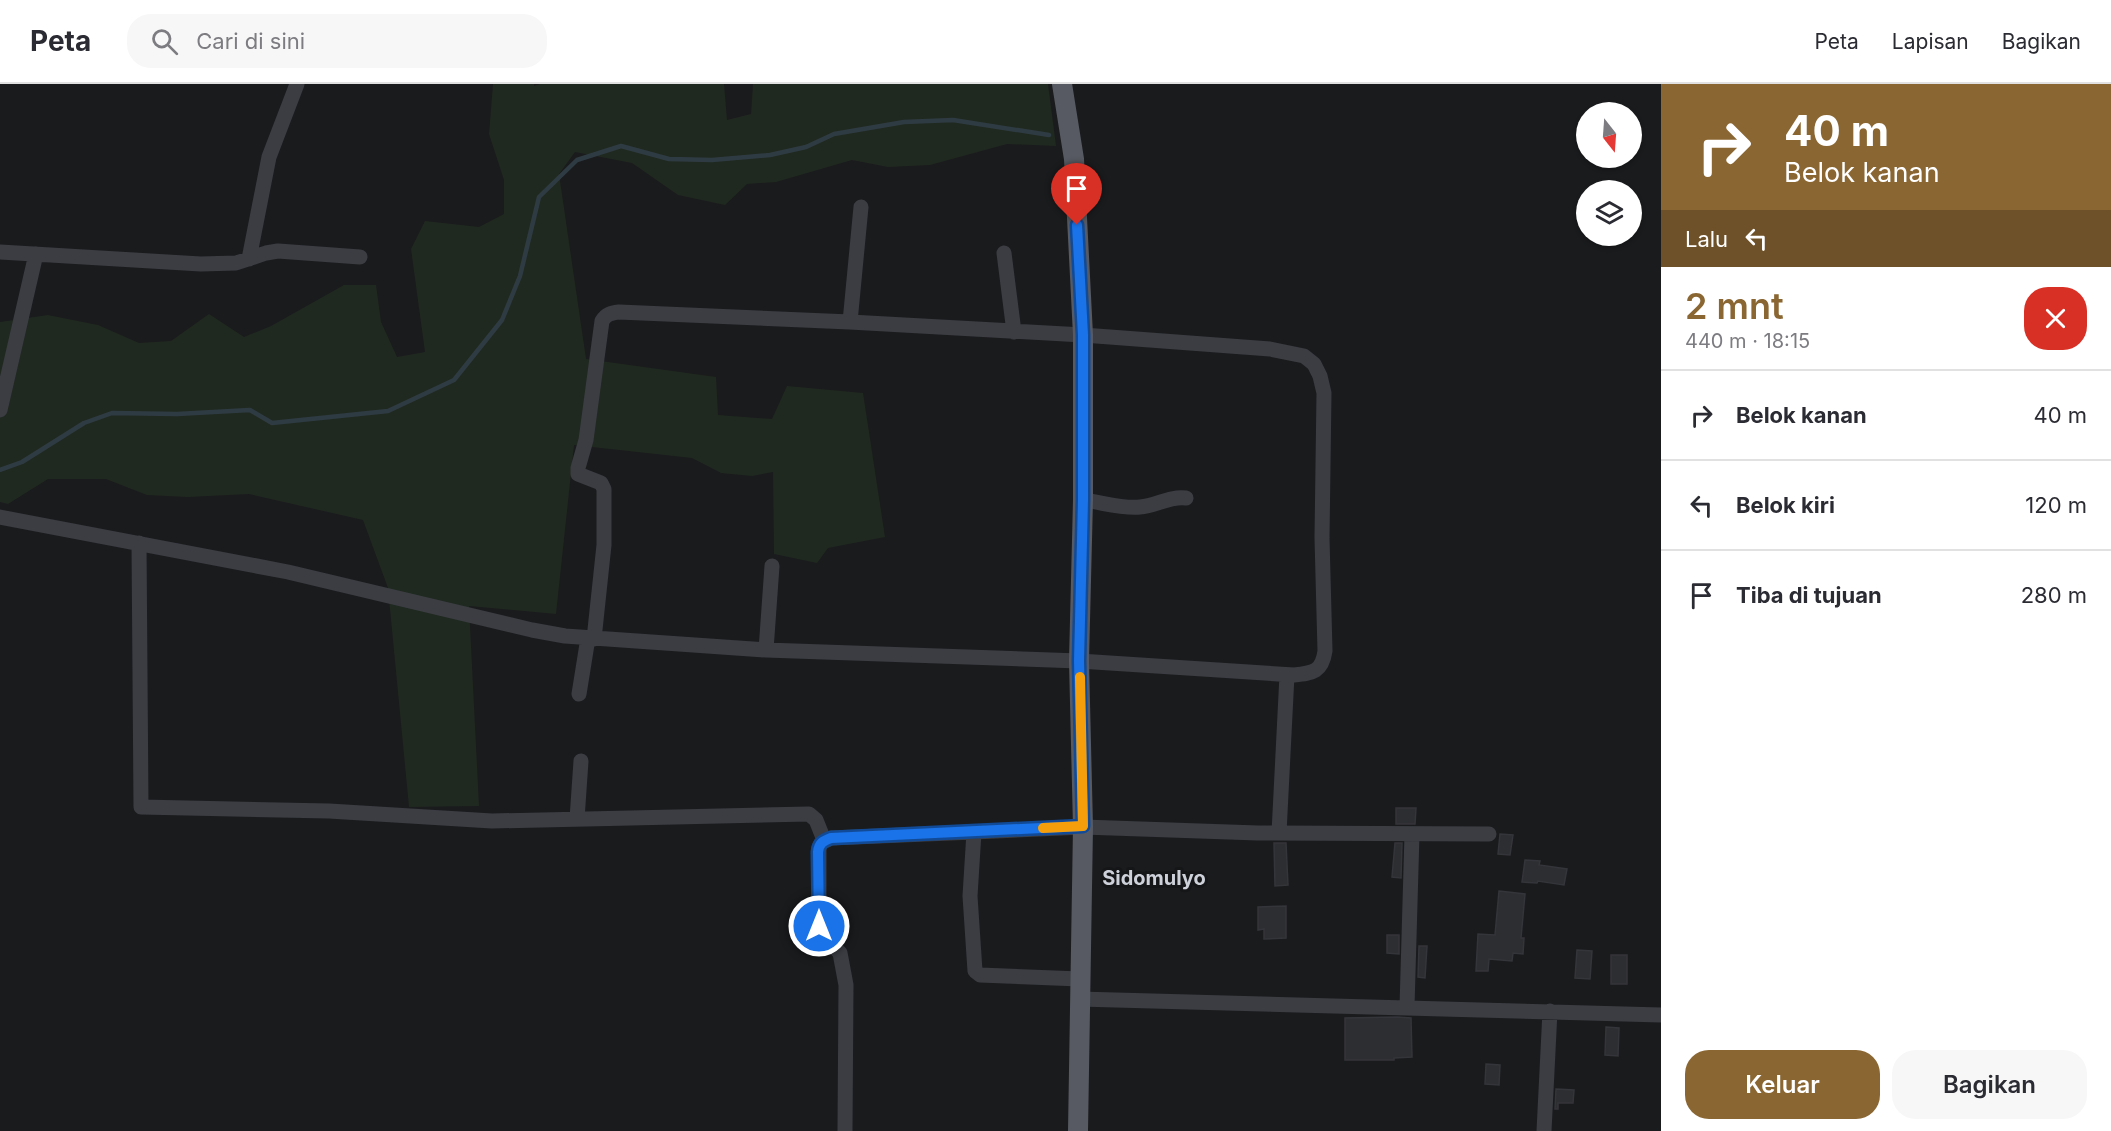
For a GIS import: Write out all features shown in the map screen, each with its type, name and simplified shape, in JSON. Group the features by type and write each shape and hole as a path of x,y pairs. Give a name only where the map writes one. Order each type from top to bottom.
{"main road":[{"path":"1062,84 1074,159 1083,335 1083,500 1079,661 1083,826 1078,1131"}],"street":[{"path":"249,259 269,157 297,84"},
{"path":"850,322 861,207"},
{"path":"0,252 201,264 236,263 278,251 360,258"},
{"path":"1004,253 1014,332"},
{"path":"0,410 36,254"},
{"path":"0,517 288,572 532,630 591,638 766,650 1079,661 1287,675 1309,673 1321,666 1325,651 1322,538 1324,393 1320,376 1314,364 1304,356 1270,349 1083,335 850,322 619,312 604,316 586,440 578,468 578,474 601,483 604,489 604,545 591,638 579,694"},
{"path":"1083,500 1135,507 1174,498 1186,498"},
{"path":"139,543 141,807 329,811 492,821 809,814 816,820 825,840"},
{"path":"766,650 772,566"},
{"path":"1279,833 1287,675"},
{"path":"577,819 580,760"},
{"path":"845,1131 846,985 840,953 822,935 819,926 818,852 821,843 825,840 1083,826 1279,833 1489,834"},
{"path":"974,832 970,896 975,971 980,975 1080,979"},
{"path":"1407,1007 1412,834"},
{"path":"1079,999 1661,1015"},
{"path":"1544,1131 1550,1011"}],"shaded area":[{"path":"493,84 534,84 534,86 540,84 724,84 727,120 751,114 753,84 1048,84 1056,146 1007,144 930,165 888,167 852,160 776,182 747,184 725,205 678,195 632,163 575,152 559,174 586,359 716,377 718,415 772,419 787,386 863,393 885,537 828,548 817,563 774,554 773,472 752,476 721,473 692,458 574,445 556,614 469,606 479,806 409,807 388,588 363,520 249,494 188,497 147,495 106,479 48,479 8,504 0,502 0,322 48,315 98,325 139,343 171,341 209,314 244,337 271,326 344,285 376,285 381,322 397,357 425,352 411,249 425,221 479,227 504,214 504,180 489,134"}],"building":[{"path":"1396,808 1416,808 1415,824 1396,824"},
{"path":"1500,834 1513,835 1510,855 1498,854"},
{"path":"1274,843 1286,843 1288,885 1275,886"},
{"path":"1395,843 1402,843 1401,878 1392,877"},
{"path":"1525,860 1540,861 1539,865 1567,869 1564,885 1538,881 1537,883 1522,882"},
{"path":"1499,891 1525,894 1521,938 1524,938 1523,954 1513,953 1512,961 1489,959 1488,971 1476,971 1478,934 1495,935"},
{"path":"1286,906 1286,938 1264,939 1264,929 1258,930 1258,907"},
{"path":"1387,935 1399,935 1399,954 1387,953"},
{"path":"1419,946 1427,946 1425,978 1418,977"},
{"path":"1577,950 1592,951 1590,979 1575,978"},
{"path":"1611,955 1627,955 1627,984 1611,984"},
{"path":"1345,1018 1411,1018 1412,1057 1394,1058 1394,1060 1345,1060"},
{"path":"1606,1027 1619,1028 1618,1056 1605,1055"},
{"path":"1486,1064 1500,1065 1499,1085 1485,1084"},
{"path":"1556,1089 1574,1090 1573,1103 1558,1103 1558,1109 1555,1109"}],"waterway":[{"path":"0,470 22,462 84,423 112,413 177,414 250,410 272,423 388,411 454,380 502,320 520,276 539,197 577,160 621,146 669,159 712,160 770,155 806,147 834,134 904,122 953,120 1049,135"}],"slow traffic":[{"path":"1043,828 1083,826 1080,677"}],"district":[{"name":"Sidomulyo","path":"1154,878"}],"route":[{"path":"819,926 818,852 821,843 825,840 1083,826 1079,661 1083,500 1083,335 1077,225"}]}
